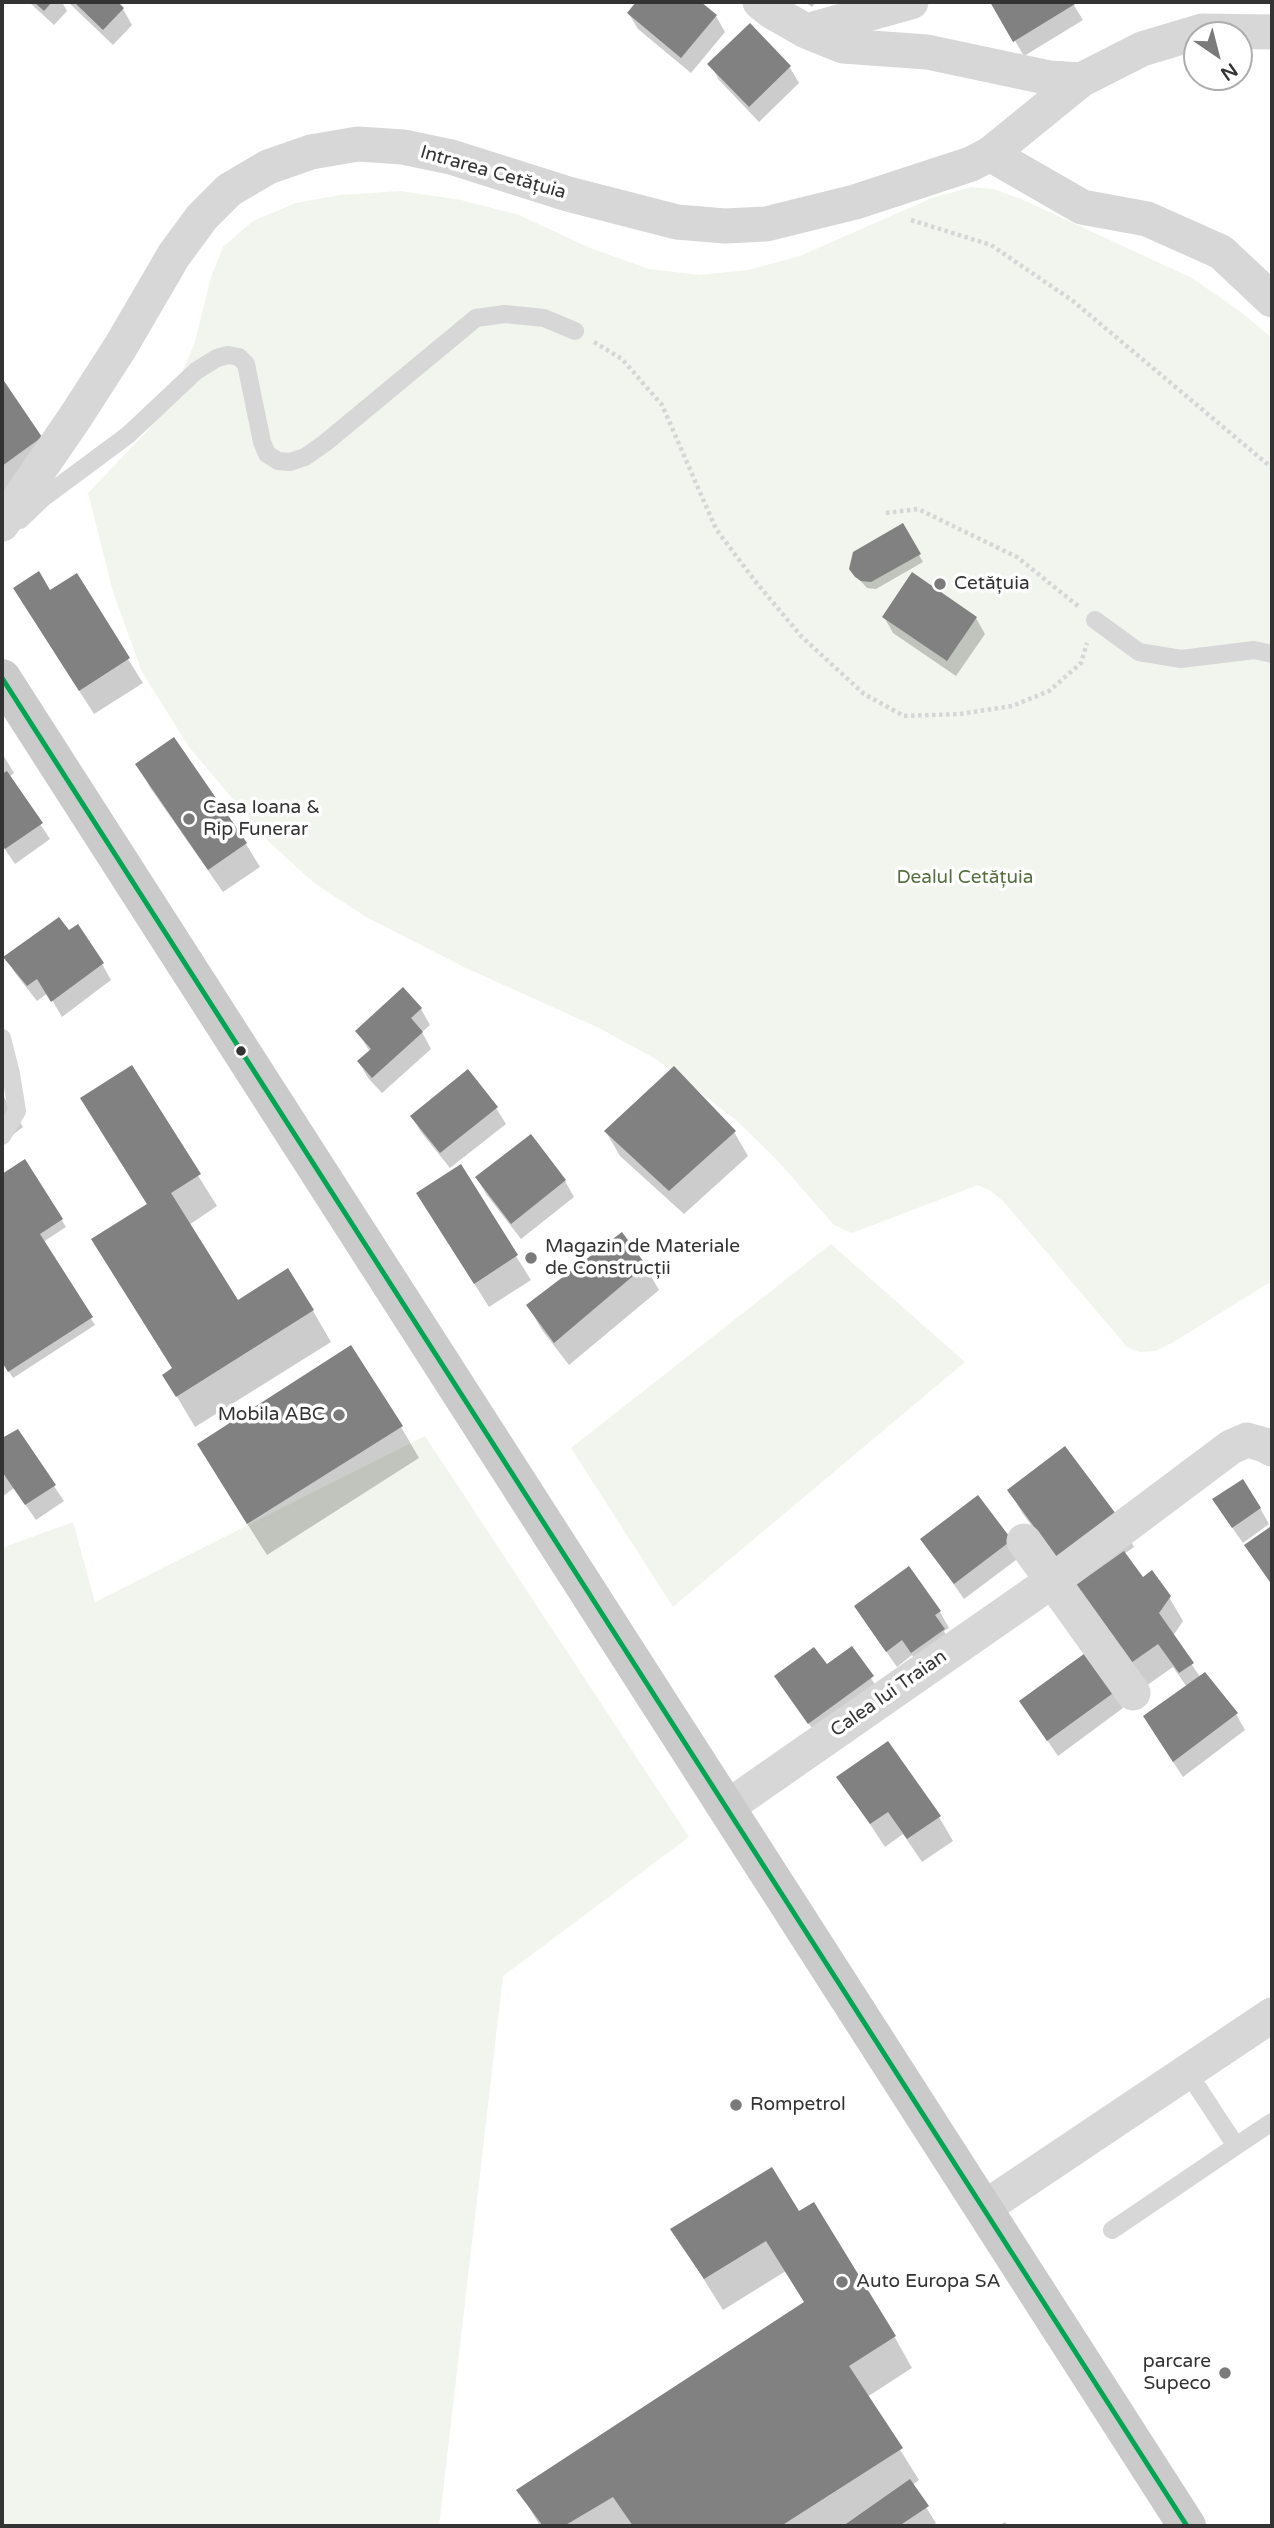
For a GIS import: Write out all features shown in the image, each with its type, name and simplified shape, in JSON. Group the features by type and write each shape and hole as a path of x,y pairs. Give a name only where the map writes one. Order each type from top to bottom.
{"main road":[{"path":"2,678 1187,2526"}],"street":[{"path":"760,2 806,31 843,46 927,52 1050,78 1081,80"},
{"path":"806,31 911,2"},
{"name":"Intrarea Cetățuia","path":"2,524 121,346 174,254 202,217 229,190 268,167 312,152 359,144 403,148 452,157 568,194 677,222 725,226 766,224 835,208 945,173 990,154 1081,80 1142,49 1202,32 1272,32"},
{"path":"990,154 1082,207 1147,219 1221,252 1272,300"},
{"name":"Calea lui Traian","path":"726,1808 1052,1581 1231,1447 1247,1440 1272,1449"},
{"path":"1024,1541 1133,1693"},
{"path":"984,2208 1272,2015"}],"lane":[{"path":"2,537 43,498 128,435 196,371 217,358 228,355 239,357 246,364 262,442 267,454 278,461 290,462 305,457 325,443 476,318 505,314 544,318 575,331"},
{"path":"1095,620 1139,652 1181,659 1254,650 1272,654"},
{"path":"2,1038 18,1111 2,1136"},
{"path":"1187,2071 1236,2146"},
{"path":"1112,2230 1272,2122"}],"path":[{"path":"905,218 991,245 1073,301 1272,468"},
{"path":"575,331 622,359 662,405 716,529 800,636 864,694 904,716 960,714 1012,706 1049,691 1081,663 1095,620 1017,557 918,509 886,513"}],"green space":[{"name":"Dealul Cetățuia","path":"971,187 993,189 1021,199 1192,278 1241,312 1272,338 1272,1281 1155,1351 1140,1352 1127,1347 1004,1202 991,1191 978,1185 852,1233 834,1225 777,1160 736,1120 656,1059 599,1028 466,968 366,917 314,883 269,842 189,747 142,672 113,592 88,493 149,429 181,375 195,342 211,277 223,247 253,221 296,203 340,195 400,191 461,200 519,215 590,248 649,269 699,275 748,270 800,256 932,198"},
{"path":"831,1244 965,1362 673,1607 571,1448"},
{"path":"425,1436 689,1837 503,1976 439,2526 2,2526 2,1548 73,1522 95,1602"}],"building":[{"path":"34,2 52,2 44,11"},
{"path":"74,2 118,2 124,8 103,30"},
{"path":"636,2 701,2 717,15 681,58 627,13"},
{"path":"990,2 1074,2 1075,4 1013,42"},
{"path":"750,23 791,66 749,107 707,64"},
{"path":"2,378 42,437 2,466"},
{"path":"903,523 921,554 871,582 855,577 849,569 853,552"},
{"path":"39,571 50,590 77,573 130,658 79,691 13,588"},
{"path":"912,572 977,617 947,661 882,617"},
{"path":"174,737 247,843 208,870 135,764"},
{"path":"7,771 43,823 5,849 2,845 2,774"},
{"path":"59,917 69,930 78,924 104,963 51,1002 37,979 27,986 3,957"},
{"path":"403,987 422,1008 411,1018 423,1032 372,1078 357,1061 371,1049 355,1031"},
{"path":"132,1065 201,1174 171,1193 238,1300 288,1268 314,1310 176,1397 162,1375 172,1368 91,1239 147,1204 80,1098"},
{"path":"674,1066 736,1131 669,1191 604,1131"},
{"path":"468,1069 498,1107 440,1153 410,1116"},
{"path":"531,1134 566,1180 511,1224 475,1177"},
{"path":"25,1159 63,1219 40,1234 93,1317 8,1372 2,1362 2,1174"},
{"path":"461,1164 518,1255 474,1284 416,1193"},
{"path":"622,1232 646,1265 554,1343 526,1305"},
{"path":"351,1345 403,1426 247,1524 197,1444"},
{"path":"18,1429 56,1485 25,1505 2,1474 2,1438"},
{"path":"1065,1446 1122,1522 1063,1566 1007,1490"},
{"path":"1243,1479 1261,1508 1232,1528 1212,1499"},
{"path":"978,1495 1012,1540 954,1584 920,1539"},
{"path":"1270,1527 1272,1531 1272,1585 1244,1545"},
{"path":"1124,1551 1143,1577 1152,1570 1171,1596 1159,1613 1194,1663 1179,1673 1158,1644 1131,1663 1076,1585"},
{"path":"909,1566 941,1611 935,1615 945,1629 911,1653 902,1640 886,1652 854,1606"},
{"path":"852,1646 874,1676 808,1724 774,1676 814,1647 827,1664"},
{"path":"1088,1651 1116,1691 1047,1741 1019,1701"},
{"path":"1205,1672 1238,1713 1173,1762 1143,1716"},
{"path":"888,1741 941,1816 907,1839 888,1812 870,1824 836,1777"},
{"path":"772,2167 799,2211 814,2202 896,2336 849,2366 903,2448 781,2526 633,2526 613,2497 564,2526 543,2526 516,2490 804,2302 766,2241 704,2279 670,2229"},
{"path":"910,2479 929,2506 899,2526 843,2526"}],"transit line":[{"path":"2,678 1187,2526"}],"place":[{"name":"Cetățuia","path":"940,584"},
{"name":"Casa Ioana & Rip Funerar","path":"189,819"},
{"name":"Magazin de Materiale de Construcții","path":"531,1258"},
{"name":"Mobila ABC","path":"339,1415"},
{"name":"Rompetrol","path":"736,2105"},
{"name":"Auto Europa SA","path":"842,2282"},
{"name":"parcare Supeco","path":"1225,2373"}]}
